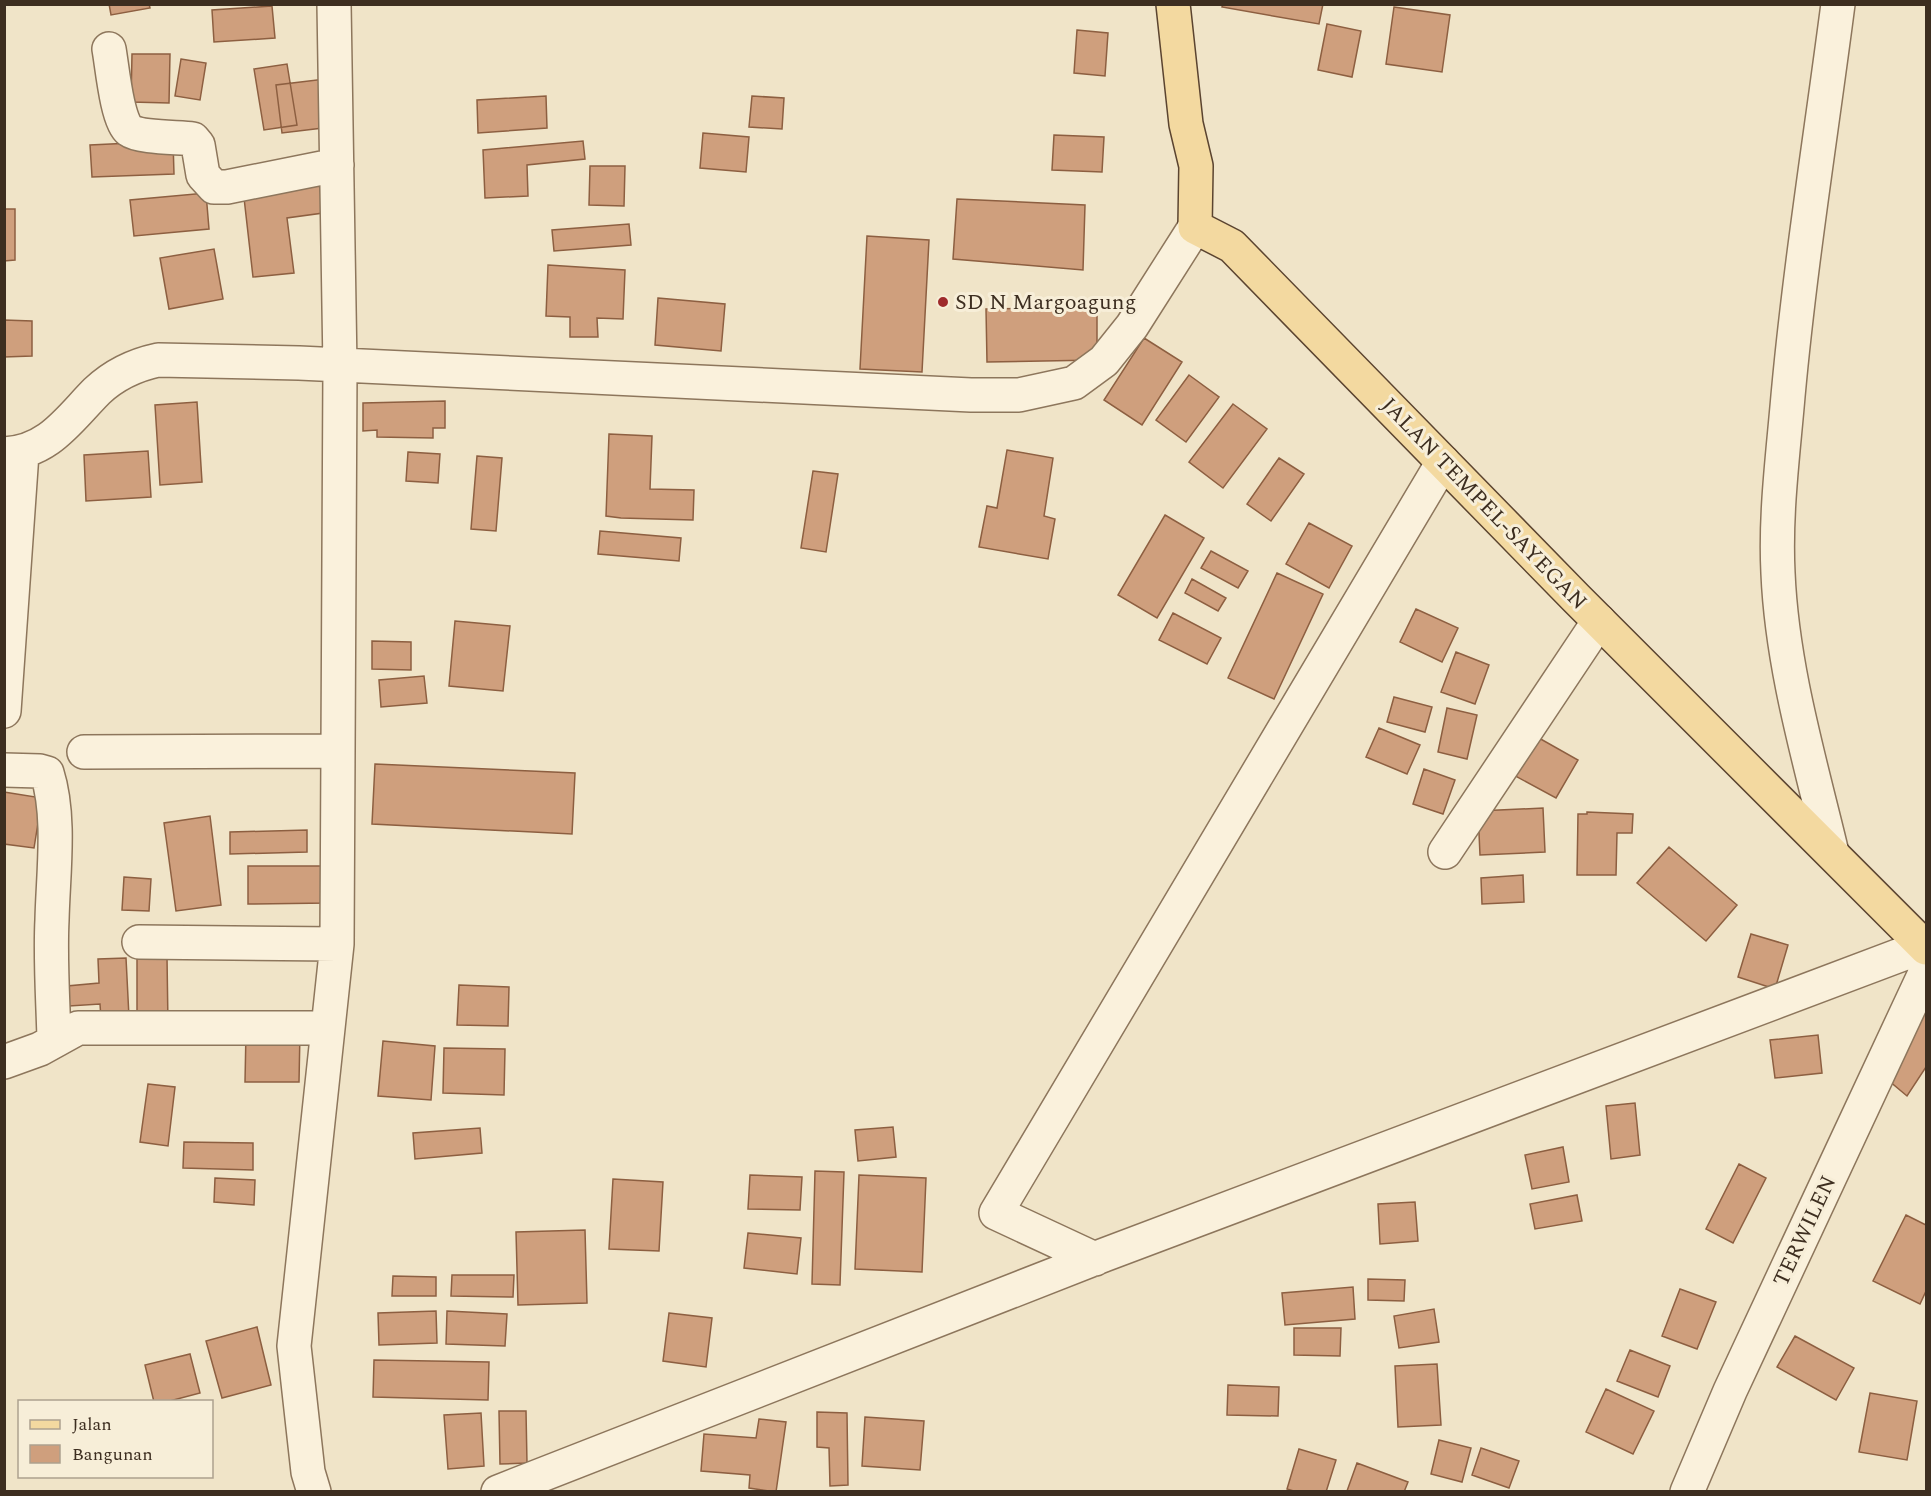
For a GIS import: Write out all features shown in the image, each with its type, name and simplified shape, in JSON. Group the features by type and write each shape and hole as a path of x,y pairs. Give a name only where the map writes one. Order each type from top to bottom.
{"main road":[{"path":"1173,4 1186,124 1196,166 1195,227"},
{"name":"JALAN TEMPEL-SAYEGAN","path":"1195,227 1232,246 1599,621 1832,853 1926,955"}],"street":[{"path":"314,1491 308,1472 294,1346 336,944 340,366 334,4"},
{"path":"1832,853 1788,666 1781,621 1777,519 1793,345 1838,4"},
{"path":"109,49 119,111 125,125 140,134 193,139 198,145 203,175 214,187 227,187 337,165"},
{"path":"4,711 13,453 45,442 66,426 98,390 137,364 158,360 299,363 971,395 1019,395 1074,384 1104,361 1132,326 1195,227"},
{"path":"1095,1259 996,1213 1443,462"},
{"path":"1445,852 1599,621"},
{"path":"84,752 338,751"},
{"path":"4,770 40,771 46,773 50,782 55,860 52,922 54,1039"},
{"path":"139,942 336,944"},
{"path":"498,1491 1095,1259 1926,955"},
{"name":"TERWILEN","path":"1687,1491 1926,955"},
{"path":"4,1062 40,1049 54,1039 78,1029 328,1028"}],"building":[{"path":"109,4 149,4 150,8 111,15"},
{"path":"1223,4 1323,4 1319,24 1222,7"},
{"path":"272,6 275,38 214,42 212,10"},
{"path":"1394,7 1450,15 1442,72 1386,64"},
{"path":"1327,24 1361,31 1352,77 1318,70"},
{"path":"1077,30 1108,33 1105,76 1074,73"},
{"path":"132,54 170,54 169,103 131,102"},
{"path":"181,59 206,63 200,100 175,96"},
{"path":"287,64 297,125 264,130 254,69"},
{"path":"325,79 331,127 282,133 276,85"},
{"path":"546,96 547,128 478,133 477,100"},
{"path":"752,96 784,98 782,129 749,127"},
{"path":"703,133 749,137 746,172 700,168"},
{"path":"1054,135 1104,137 1102,172 1052,170"},
{"path":"173,141 174,174 92,177 90,145"},
{"path":"583,141 585,159 527,165 528,196 485,198 483,150"},
{"path":"590,166 625,166 624,206 589,205"},
{"path":"319,179 323,213 287,218 294,273 253,277 243,189"},
{"path":"206,193 209,229 134,236 130,200"},
{"path":"957,199 1085,205 1083,270 953,259"},
{"path":"4,209 15,209 15,260 4,261"},
{"path":"629,224 631,245 554,251 552,230"},
{"path":"867,236 929,240 922,372 860,369"},
{"path":"214,249 223,299 169,309 160,258"},
{"path":"548,265 625,270 623,319 597,318 598,337 570,337 570,317 546,316"},
{"path":"658,298 725,304 721,351 655,345"},
{"path":"1097,307 1097,360 987,362 986,309"},
{"path":"4,320 32,321 32,356 4,357"},
{"path":"1144,338 1182,362 1142,425 1104,400"},
{"path":"1189,375 1219,397 1186,442 1156,420"},
{"path":"445,401 445,428 433,428 433,438 377,437 377,430 363,431 363,403"},
{"path":"197,402 202,482 160,485 155,405"},
{"path":"1233,404 1267,429 1223,488 1189,462"},
{"path":"609,434 652,436 650,489 694,490 693,520 606,516"},
{"path":"1007,450 1053,458 1044,516 1055,519 1048,559 979,547 987,506 997,508"},
{"path":"148,451 151,497 86,501 84,455"},
{"path":"408,452 440,454 438,483 406,481"},
{"path":"477,456 502,458 496,531 471,529"},
{"path":"1279,458 1304,474 1271,521 1247,504"},
{"path":"813,471 838,474 826,552 801,548"},
{"path":"1165,515 1204,538 1157,618 1118,595"},
{"path":"1309,523 1352,546 1329,588 1286,564"},
{"path":"600,531 681,538 679,561 598,554"},
{"path":"1211,551 1248,571 1238,588 1201,568"},
{"path":"1277,573 1323,594 1274,699 1228,678"},
{"path":"1192,579 1226,598 1218,611 1185,593"},
{"path":"1416,609 1458,628 1442,662 1400,642"},
{"path":"1173,613 1221,638 1207,664 1159,640"},
{"path":"455,621 510,626 503,691 449,686"},
{"path":"372,641 411,642 411,670 372,669"},
{"path":"1456,652 1489,665 1475,704 1441,692"},
{"path":"424,676 427,703 381,707 379,680"},
{"path":"1394,697 1432,707 1425,732 1387,722"},
{"path":"1447,708 1477,715 1467,759 1438,752"},
{"path":"1379,728 1420,745 1407,774 1366,757"},
{"path":"1530,733 1578,760 1556,798 1508,772"},
{"path":"375,764 575,773 572,834 372,824"},
{"path":"1424,769 1455,780 1443,814 1413,804"},
{"path":"4,792 42,798 34,848 4,844"},
{"path":"1543,808 1545,852 1480,855 1478,811"},
{"path":"1587,812 1633,814 1632,833 1617,833 1616,875 1577,875 1578,814 1587,814"},
{"path":"210,816 221,905 176,911 164,823"},
{"path":"307,830 307,852 230,854 230,832"},
{"path":"1669,847 1737,905 1706,941 1637,883"},
{"path":"248,866 328,866 328,903 248,904"},
{"path":"1523,875 1524,902 1482,904 1481,878"},
{"path":"124,877 151,879 149,911 122,910"},
{"path":"1751,934 1788,945 1775,989 1738,977"},
{"path":"137,957 167,957 168,1025 137,1026"},
{"path":"126,958 129,1017 101,1019 100,1004 69,1006 67,986 99,983 98,959"},
{"path":"459,985 509,987 508,1026 457,1025"},
{"path":"1921,1009 1926,1012 1926,1067 1907,1096 1888,1080"},
{"path":"246,1032 300,1032 299,1082 245,1082"},
{"path":"1818,1035 1822,1073 1775,1078 1770,1040"},
{"path":"383,1041 435,1046 431,1100 378,1096"},
{"path":"444,1048 505,1049 504,1095 443,1093"},
{"path":"148,1084 175,1087 168,1146 140,1142"},
{"path":"1635,1103 1640,1155 1611,1159 1606,1106"},
{"path":"893,1127 896,1157 858,1161 855,1130"},
{"path":"480,1128 482,1153 415,1159 413,1133"},
{"path":"184,1142 253,1143 253,1170 183,1168"},
{"path":"1563,1147 1569,1182 1532,1189 1525,1155"},
{"path":"1739,1164 1766,1178 1733,1243 1706,1229"},
{"path":"815,1171 844,1172 840,1285 812,1284"},
{"path":"750,1175 802,1177 800,1210 748,1209"},
{"path":"859,1175 926,1178 922,1272 855,1269"},
{"path":"215,1178 255,1180 254,1205 214,1202"},
{"path":"613,1179 663,1182 659,1251 609,1249"},
{"path":"1577,1195 1582,1221 1535,1229 1530,1204"},
{"path":"1415,1202 1418,1241 1380,1244 1378,1204"},
{"path":"1906,1215 1926,1225 1926,1291 1920,1304 1873,1281"},
{"path":"585,1230 587,1303 518,1305 516,1232"},
{"path":"748,1233 801,1238 797,1274 744,1268"},
{"path":"452,1275 514,1275 513,1297 451,1296"},
{"path":"393,1276 436,1277 436,1296 392,1296"},
{"path":"1368,1279 1405,1280 1404,1301 1368,1300"},
{"path":"1353,1287 1355,1319 1285,1325 1282,1293"},
{"path":"1680,1289 1716,1302 1697,1349 1662,1336"},
{"path":"1434,1309 1439,1342 1399,1348 1394,1316"},
{"path":"436,1311 437,1343 379,1345 378,1313"},
{"path":"447,1311 507,1314 505,1346 446,1344"},
{"path":"669,1313 712,1318 706,1367 663,1361"},
{"path":"257,1327 271,1385 222,1398 206,1341"},
{"path":"1294,1328 1341,1328 1340,1356 1294,1355"},
{"path":"1795,1336 1854,1368 1836,1400 1777,1367"},
{"path":"1630,1350 1670,1366 1658,1397 1617,1381"},
{"path":"190,1354 200,1393 174,1400 154,1400 145,1365"},
{"path":"374,1360 489,1362 488,1400 373,1397"},
{"path":"1437,1364 1441,1425 1398,1427 1395,1366"},
{"path":"1228,1385 1279,1387 1278,1416 1227,1415"},
{"path":"1606,1389 1654,1411 1633,1454 1586,1432"},
{"path":"1870,1393 1917,1401 1907,1460 1859,1452"},
{"path":"499,1411 526,1411 527,1463 500,1464"},
{"path":"817,1412 847,1413 848,1485 830,1486 829,1448 817,1447"},
{"path":"481,1413 484,1466 448,1469 444,1415"},
{"path":"865,1417 924,1421 920,1470 862,1466"},
{"path":"759,1419 786,1422 776,1492 749,1488 750,1475 701,1471 704,1434 756,1438"},
{"path":"1439,1440 1471,1448 1462,1482 1431,1474"},
{"path":"1481,1448 1519,1461 1509,1488 1472,1475"},
{"path":"1299,1449 1336,1460 1326,1492 1297,1492 1287,1489"},
{"path":"1357,1463 1408,1482 1404,1492 1347,1491"}],"place":[{"name":"SD N Margoagung","path":"943,302"}]}
